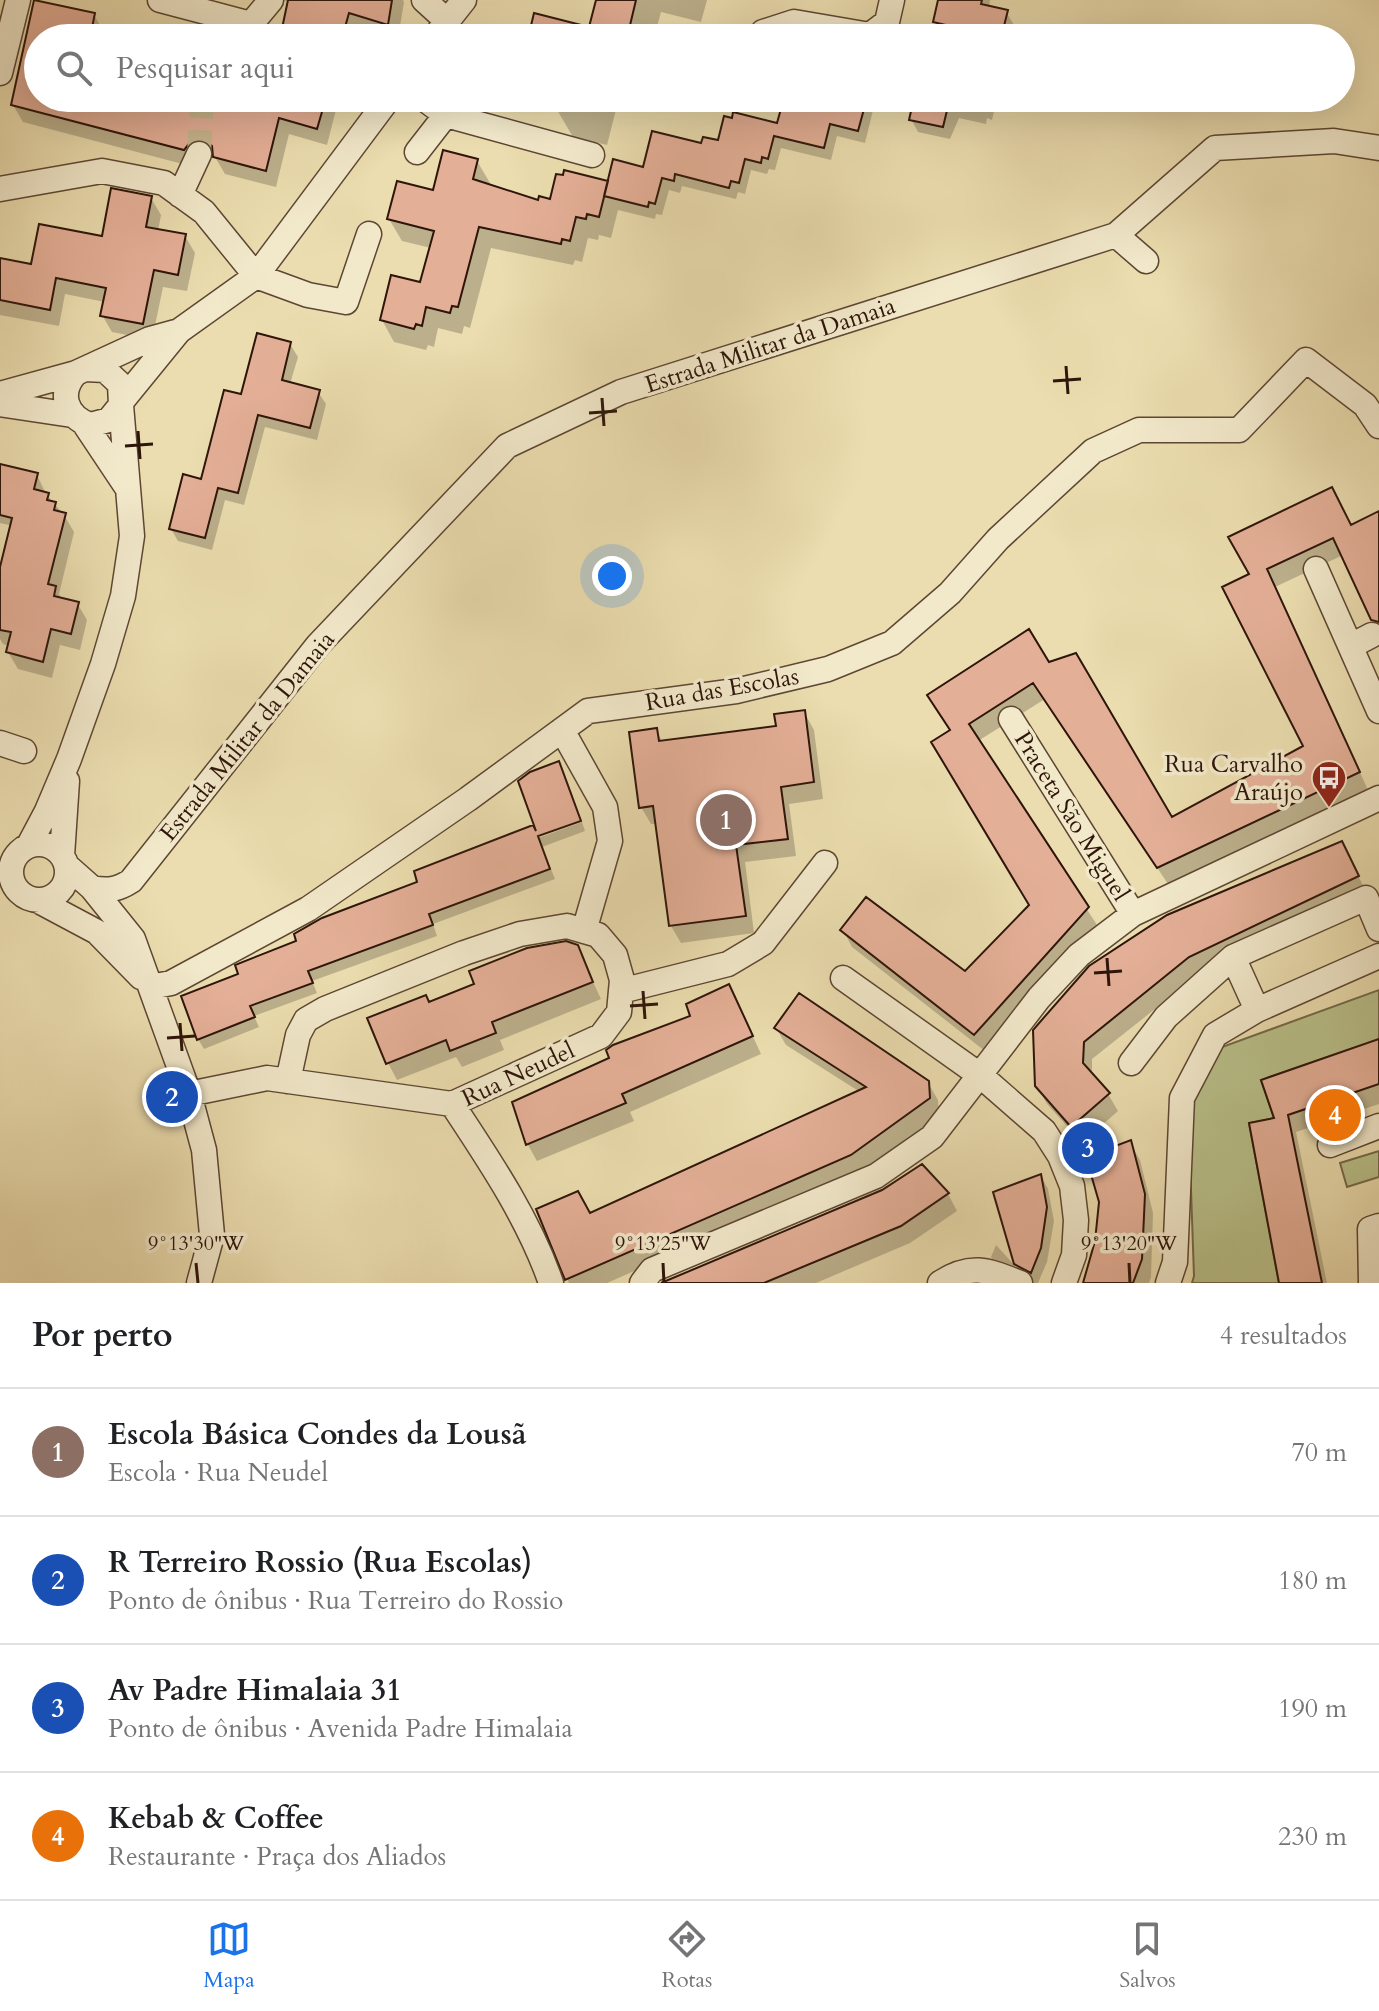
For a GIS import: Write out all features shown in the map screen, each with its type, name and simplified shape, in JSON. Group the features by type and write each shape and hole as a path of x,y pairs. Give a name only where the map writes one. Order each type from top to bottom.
{"street":[{"path":"0,73 18,0"},
{"path":"160,0 226,24"},
{"path":"251,24 271,0"},
{"path":"424,0 438,24"},
{"path":"446,24 464,0"},
{"path":"884,24 892,0"},
{"path":"0,404 100,424 109,420 179,331 256,276 379,112"},
{"path":"417,152 449,112"},
{"path":"467,112 592,155"},
{"name":"Estrada Militar da Damaia","path":"92,888 117,889 131,881 318,645 507,446 621,392 1116,235 1215,148 1334,141 1379,148"},
{"path":"180,195 199,154"},
{"path":"0,189 102,171 164,183 204,212 256,276 308,295 346,302 369,234"},
{"path":"1116,235 1146,261"},
{"path":"0,394 80,371 150,339 179,331"},
{"name":"Rua das Escolas","path":"151,987 171,983 308,909 468,799 588,711 736,691 828,669 892,643 950,593 998,539 1093,451 1139,430 1239,430 1306,360 1365,405 1379,426"},
{"path":"128,489 67,407 66,388 80,371 105,370 120,384 132,536 123,596 103,664 47,811 16,848 11,876 19,892 97,932 151,987"},
{"path":"1316,569 1361,640 1379,711"},
{"name":"Praceta São Miguel","path":"1011,719 1133,914"},
{"path":"562,730 605,807 610,841 584,931"},
{"path":"0,743 24,751"},
{"path":"19,892 46,899 61,890 67,874 64,860 69,759"},
{"path":"642,1283 652,1270 876,1176 932,1137 1039,998 1079,955 1133,914 1379,798"},
{"path":"16,848 47,845 92,888 133,939 189,1094 204,1150 212,1235 199,1283"},
{"path":"288,1081 298,1035 306,1020 325,1009 464,953 520,934 567,926 598,935 615,955 622,980 621,991 728,964 763,943 825,863"},
{"path":"1131,1063 1166,1017 1233,957 1366,898 1379,929"},
{"path":"1168,1283 1175,1262 1182,1098 1215,1035 1257,1010 1379,956"},
{"path":"1233,957 1257,1010"},
{"path":"843,978 981,1076 1044,1131 1060,1156 1072,1186 1076,1220 1074,1255 1064,1283"},
{"name":"Rua Neudel","path":"189,1094 267,1078 452,1104 601,1036 619,1012 621,991"},
{"path":"452,1104 479,1144 540,1251 551,1283"},
{"path":"1330,1145 1379,1126"},
{"path":"1371,1283 1370,1229 1379,1226"},
{"path":"940,1283 953,1274 972,1269 1020,1283"}],"green space":[{"path":"1379,990 1379,1039 1261,1080 1274,1118 1249,1123 1279,1283 1192,1283 1192,1101 1222,1047"},
{"path":"1379,1151 1379,1177 1347,1187 1340,1163"}],"building":[{"path":"34,0 95,13 93,24 29,24"},
{"path":"288,0 392,0 388,24 349,13 346,24 283,24"},
{"path":"596,0 636,0 630,24 590,24"},
{"path":"938,0 982,0 981,4 1008,10 1004,24 933,22"},
{"path":"534,13 577,24 531,24"},
{"path":"24,46 24,108 11,105"},
{"path":"38,112 322,112 317,129 279,118 266,171 213,157 212,146 205,140 191,141 184,150"},
{"path":"733,112 777,123 780,112 863,112 858,131 830,124 824,148 774,136 768,159 762,157 761,163 745,159 739,183 731,181 729,188 675,174 674,181 662,178 655,204 649,202 648,207 604,196 613,159 643,167 652,131 701,143 703,137 718,140 724,116 732,118"},
{"path":"911,112 947,112 943,127 909,120"},
{"path":"443,150 478,159 473,179 538,200 539,196 550,199 556,174 563,175 564,170 608,181 599,217 587,214 586,219 576,217 570,241 562,239 561,244 479,227 458,307 452,306 450,313 426,307 422,326 416,324 414,329 380,320 391,275 420,282 434,231 387,219 397,181 433,190"},
{"path":"111,188 152,196 146,227 186,234 178,275 154,270 143,324 100,316 106,288 56,278 50,310 0,300 0,258 31,264 39,224 102,236"},
{"path":"257,333 291,342 282,380 320,390 310,428 258,415 238,493 218,488 205,538 169,529 183,474 201,479 224,390 241,394"},
{"path":"0,464 38,473 34,489 49,493 47,500 56,502 54,510 66,513 48,584 56,586 54,596 79,602 71,634 51,629 43,662 6,652 11,632 0,630 0,567 12,518 0,515"},
{"path":"1332,487 1351,525 1379,511 1379,622 1371,620 1333,538 1267,569 1360,772 1157,868 1033,683 969,724 1089,907 974,1035 840,930 866,897 965,971 1029,905 931,742 950,730 927,695 1029,629 1049,662 1076,653 1172,817 1303,746 1222,587 1249,574 1228,537"},
{"path":"805,710 814,782 781,787 788,839 736,845 746,916 669,926 653,806 639,808 629,732 657,728 659,741 776,726 774,714"},
{"path":"559,761 581,821 538,836 550,869 429,914 433,925 308,971 313,983 250,1006 255,1017 197,1040 181,996 238,974 235,965 296,941 294,934 322,918 417,882 414,871 533,825 536,831 518,781 530,772"},
{"path":"1342,841 1359,876 1189,957 1084,1042 1083,1063 1110,1093 1071,1127 1035,1086 1033,1030 1089,966 1167,915"},
{"path":"566,941 578,945 593,982 492,1022 496,1033 450,1051 446,1040 386,1064 367,1018 426,995 429,1002 474,984 469,971 527,948"},
{"path":"729,984 753,1036 622,1094 626,1103 526,1145 512,1102 609,1058 606,1050 613,1045 690,1016 686,1004"},
{"path":"799,993 929,1081 930,1098 851,1155 565,1280 536,1209 578,1191 590,1213 866,1087 774,1028"},
{"path":"1379,1039 1379,1084 1288,1115 1322,1283 1279,1283 1249,1123 1274,1118 1261,1080"},
{"path":"1131,1140 1145,1194 1142,1259 1133,1283 1083,1283 1095,1241 1099,1202 1086,1157"},
{"path":"922,1164 949,1193 901,1226 764,1283 661,1283 882,1190"},
{"path":"1041,1174 1047,1207 1041,1248 1031,1273 1014,1264 993,1192"}],"tunnel":[{"path":"199,154 201,112"}],"place":[{"name":"Rua Carvalho Araújo","path":"1329,809"},
{"name":"Escola Básica Condes da Lousã","path":"726,820"},
{"name":"R Terreiro Rossio (Rua Escolas)","path":"172,1097"},
{"name":"Kebab & Coffee","path":"1335,1115"},
{"name":"Av Padre Himalaia 31","path":"1088,1148"}]}
